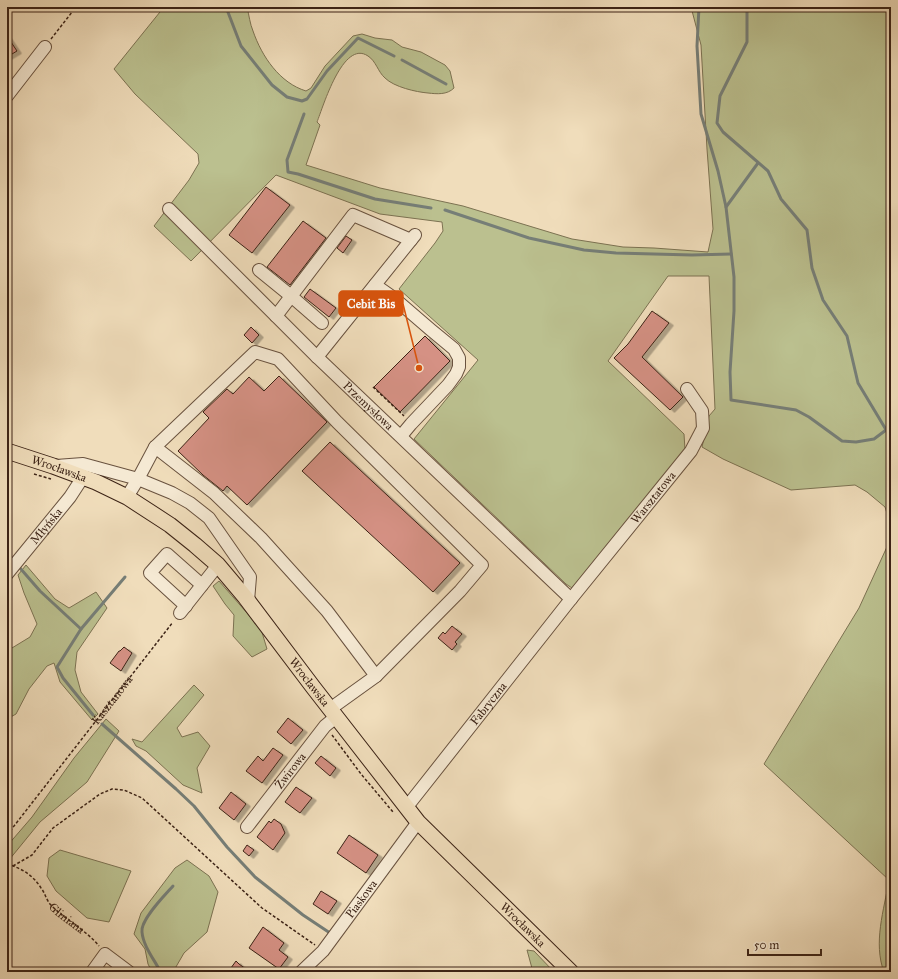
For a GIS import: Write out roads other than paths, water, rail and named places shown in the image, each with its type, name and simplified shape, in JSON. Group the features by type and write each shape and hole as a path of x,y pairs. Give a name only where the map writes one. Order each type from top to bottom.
{"main road":[{"name":"Wrocławska","path":"7,451 84,477 127,496 170,525 196,545 218,565 248,601 418,822 571,972"}],"street":[{"path":"7,96 45,46"},
{"name":"Przemysłowa","path":"169,209 317,357 402,436 571,599"},
{"path":"276,316 353,215 413,237 317,357"},
{"path":"259,270 322,323"},
{"path":"375,285 396,299 454,349 459,358 459,367 456,374 402,436"},
{"name":"Żwirowa","path":"155,448 255,352 278,359 336,422 482,565 460,591 376,676 333,713 325,726 247,828"},
{"name":"Warsztatowa","path":"571,599 691,451 703,428 702,411 687,389"},
{"path":"127,496 155,448 214,493 261,538 327,611 376,676"},
{"path":"53,466 83,464 138,479 172,493 184,500 209,518 250,577 248,601"},
{"name":"Młyńska","path":"7,574 70,497 84,477"},
{"path":"202,585 166,554 150,573 183,610 218,565"},
{"name":"Fabryczna","path":"406,808 571,599"},
{"name":"Piaskowa","path":"301,972 323,951 418,822"},
{"path":"92,972 105,954 129,972"}],"waterway":[{"path":"226,7 241,46 272,85 287,97 302,101 307,99 327,71 358,38 394,56"},
{"path":"699,7 697,46 701,114 718,171 726,207"},
{"path":"747,7 747,42 720,96 717,123 723,132 768,171 781,199 807,230 812,268 823,300 847,336 858,383 888,433 891,442"},
{"path":"402,60 446,84"},
{"path":"304,114 287,160 288,172 375,199 431,208"},
{"path":"758,163 726,207 734,277 734,311 730,372 731,400 796,410 809,417 842,441 856,442 874,439 886,430"},
{"path":"445,210 529,238 584,250 616,253 692,255 731,254"},
{"path":"7,551 10,556"},
{"path":"20,568 40,591 81,629"},
{"path":"93,715 63,678 57,667 81,629 125,577"},
{"path":"102,724 194,806 227,847 255,877 303,915 330,933"},
{"path":"159,969 144,942 142,927 154,908 173,886"}],"place":[{"name":"Cebit Bis","path":"419,368"}]}
